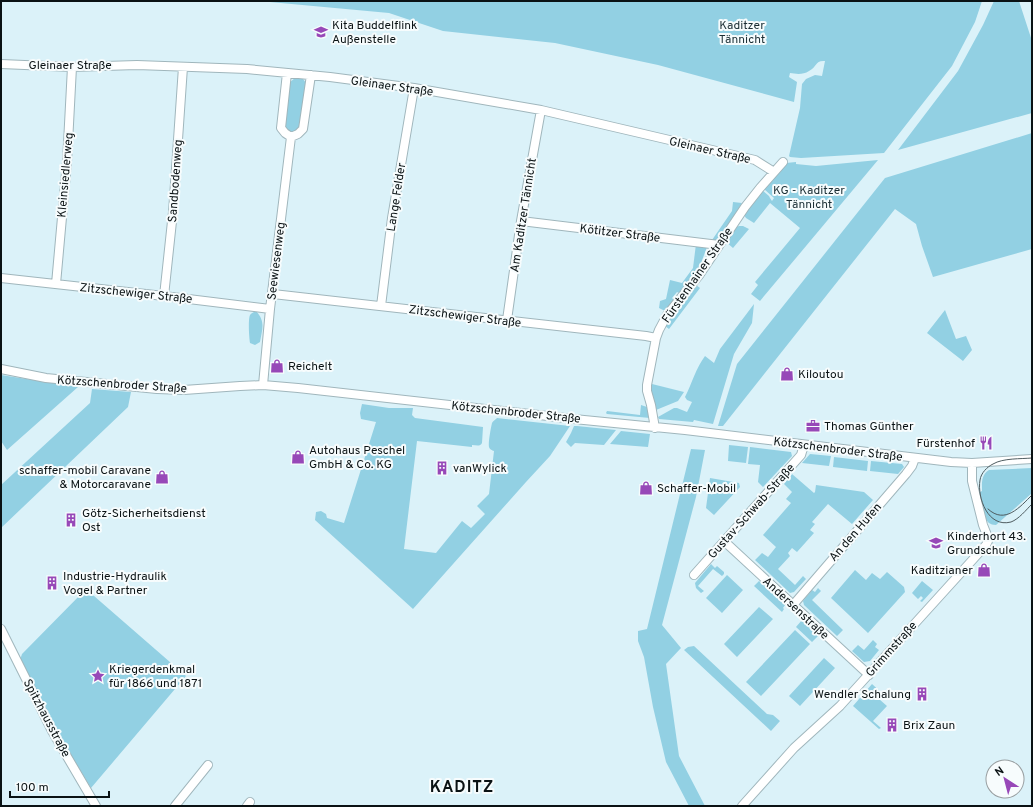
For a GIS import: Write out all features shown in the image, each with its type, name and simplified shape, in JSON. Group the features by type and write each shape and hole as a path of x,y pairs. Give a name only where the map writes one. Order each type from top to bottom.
{"street":[{"name":"Gleinaer Straße","path":"1,64 72,67 137,65 247,69 330,77 414,88 541,110 754,160 774,172"},
{"name":"Kleinsiedlerweg","path":"56,284 67,162 72,67"},
{"name":"Sandbodenweg","path":"164,296 173,212 183,67"},
{"path":"287,73 281,128 291,137 304,129 310,75"},
{"name":"Lange Felder","path":"381,306 392,218 414,88"},
{"name":"Am Kaditzer Tännicht","path":"507,320 521,221 541,110"},
{"name":"Seewiesenweg","path":"263,385 270,308 273,294 291,137"},
{"name":"Fürstenhainer Straße","path":"655,428 647,385 656,338 659,330 667,315 700,274 745,207 783,162"},
{"name":"Kötitzer Straße","path":"521,221 719,245"},
{"name":"Zitzschewiger Straße","path":"1,278 270,308"},
{"name":"Zitzschewiger Straße","path":"273,294 656,338"},
{"name":"Kötzschenbroder Straße","path":"1,369 46,378 157,389 184,390 263,385 298,388 655,428 685,430 951,462 972,463 1032,459"},
{"name":"Gustav-Schwab-Straße","path":"694,575 801,455 804,444"},
{"name":"An den Hufen","path":"792,604 906,474 912,466 915,458"},
{"name":"Grimmstraße","path":"742,806 794,748 840,706 869,675 986,545 988,541 987,535 972,481 972,463"},
{"name":"Andersenstraße","path":"724,541 869,675"},
{"name":"Spitzhausstraße","path":"1,629 52,731 96,806"},
{"path":"175,806 208,765"}],"green space":[{"name":"Kaditzer Tännicht","path":"259,1 982,1 975,22 952,66 884,153 801,158 789,156 800,108 802,84 806,79 815,75 822,76 825,61 819,62 807,72 797,74 790,73 789,77 797,82 794,102 658,65 555,43 443,31 389,13"},
{"path":"994,1 1019,1 1032,41 1032,113 898,150 958,71"},
{"path":"298,77 303,79 306,83 302,125 293,134 285,128 289,83"},
{"path":"1032,133 1032,249 933,277 916,224 895,209 723,426 718,426 737,364 885,178"},
{"name":"KG - Kaditzer Tännicht","path":"878,160 760,301 751,294 758,285 755,282 800,228 770,203 754,223 744,215 746,208 762,190 772,201 774,198 764,189 786,163 796,162 796,164 816,166"},
{"path":"733,202 742,203 718,241 712,240 732,211"},
{"path":"739,226 749,229 733,248 726,242 734,228"},
{"path":"696,244 707,247 697,274 681,294 677,292 672,298 675,301 665,311 659,308 660,301 666,299 670,280 682,283 693,268"},
{"path":"696,285 700,288 669,329 665,326 670,317"},
{"path":"754,304 752,323 734,354 713,424 694,420 693,422 659,419 658,417 674,408 687,412 692,402 687,400 685,397 705,356 714,363 720,349"},
{"path":"945,310 956,339 966,336 972,350 963,361 927,333"},
{"path":"256,311 262,322 262,329 260,342 255,345 250,343 249,317"},
{"path":"1,375 78,387 7,450 1,441"},
{"path":"652,384 684,392 678,401 656,410 651,393"},
{"path":"92,389 131,392 128,407 1,528 1,485 90,403"},
{"path":"362,404 389,408 413,408 412,415 415,418 483,427 482,443 479,445 472,445 472,447 417,441 404,549 436,553 462,521 471,528 485,514 477,506 489,494 494,451 489,448 490,431 492,423 497,418 570,426 550,456 413,609 315,520 316,512 321,511 326,514 327,518 344,523 376,422 361,419 360,413"},
{"path":"641,405 647,407 650,418 606,413 607,411 640,415"},
{"path":"574,426 616,430 604,445 575,443 571,447 566,442"},
{"path":"621,431 650,434 648,447 610,444"},
{"path":"729,445 748,447 746,463 728,461"},
{"path":"750,447 791,452 792,456 763,487 758,482 760,465 748,464"},
{"path":"691,449 705,450 696,497 662,625 681,648 666,664 679,756 705,806 689,806 666,762 653,707 644,657 638,641 638,631 647,629"},
{"path":"810,454 831,456 829,466 802,463"},
{"path":"834,457 868,461 867,471 833,467"},
{"path":"871,461 902,464 904,467 898,474 870,471"},
{"path":"1032,468 1032,493 996,525 989,523 985,517 978,493 982,491 982,479 986,472 989,470"},
{"path":"792,474 814,493 816,485 864,492 873,500 852,524 828,504 812,522 815,524 810,530 814,533 797,552 792,548 788,553 790,556 778,569 795,585 803,576 806,579 794,592 790,593 755,560 762,553 768,557 776,547 763,535 791,503 786,499 792,492 784,484"},
{"path":"710,478 739,483 740,487 714,515 706,508"},
{"path":"711,564 715,568 717,566 724,572 724,574 722,576 713,569 698,586 704,591 701,593 696,588 695,583"},
{"path":"855,570 866,580 872,573 880,579 887,572 904,587 905,592 868,633 831,598"},
{"path":"727,575 743,590 722,613 706,598"},
{"path":"759,581 785,605 782,612 754,586"},
{"path":"922,581 933,590 922,602 920,601 923,598 921,596 918,599 912,593"},
{"path":"818,588 821,591 812,600 843,630 837,636 804,605 803,601 812,590 815,592"},
{"path":"86,589 186,676 91,788 55,729 20,660 22,654"},
{"path":"759,607 773,619 737,657 724,644"},
{"path":"802,620 818,636 812,642 796,627"},
{"path":"795,630 810,644 761,696 746,682"},
{"path":"873,640 877,644 875,647 879,650 870,661 864,662 852,651 858,645 864,650"},
{"path":"694,646 767,714 773,715 780,721 771,731 684,650 688,647"},
{"path":"824,658 835,668 800,706 789,696"},
{"path":"872,684 883,694 879,699 887,706 873,721 881,728 879,729 853,706"}],"tram line":[{"path":"1032,458 997,462 983,473 980,480 980,495 982,503 990,516 996,520 1003,523 1014,521 1020,517 1032,504"},
{"path":"988,509 994,513 1006,515 1017,509 1032,495"}],"place":[{"name":"Kita Buddelflink Außenstelle","path":"321,32"},
{"name":"Reichelt","path":"277,366"},
{"name":"Kiloutou","path":"787,374"},
{"name":"Thomas Günther","path":"813,426"},
{"name":"Fürstenhof","path":"986,443"},
{"name":"Autohaus Peschel GmbH & Co. KG","path":"298,457"},
{"name":"vanWylick","path":"442,468"},
{"name":"schaffer-mobil Caravane & Motorcaravane","path":"162,477"},
{"name":"Schaffer-Mobil","path":"646,488"},
{"name":"Götz-Sicherheitsdienst Ost","path":"71,520"},
{"name":"Kinderhort 43. Grundschule","path":"936,543"},
{"name":"Kaditzianer","path":"984,570"},
{"name":"Industrie-Hydraulik Vogel & Partner","path":"52,583"},
{"name":"Kriegerdenkmal für 1866 und 1871","path":"98,676"},
{"name":"Wendler Schalung","path":"922,694"},
{"name":"Brix Zaun","path":"892,725"}],"district":[{"name":"KADITZ","path":"462,786"}]}
